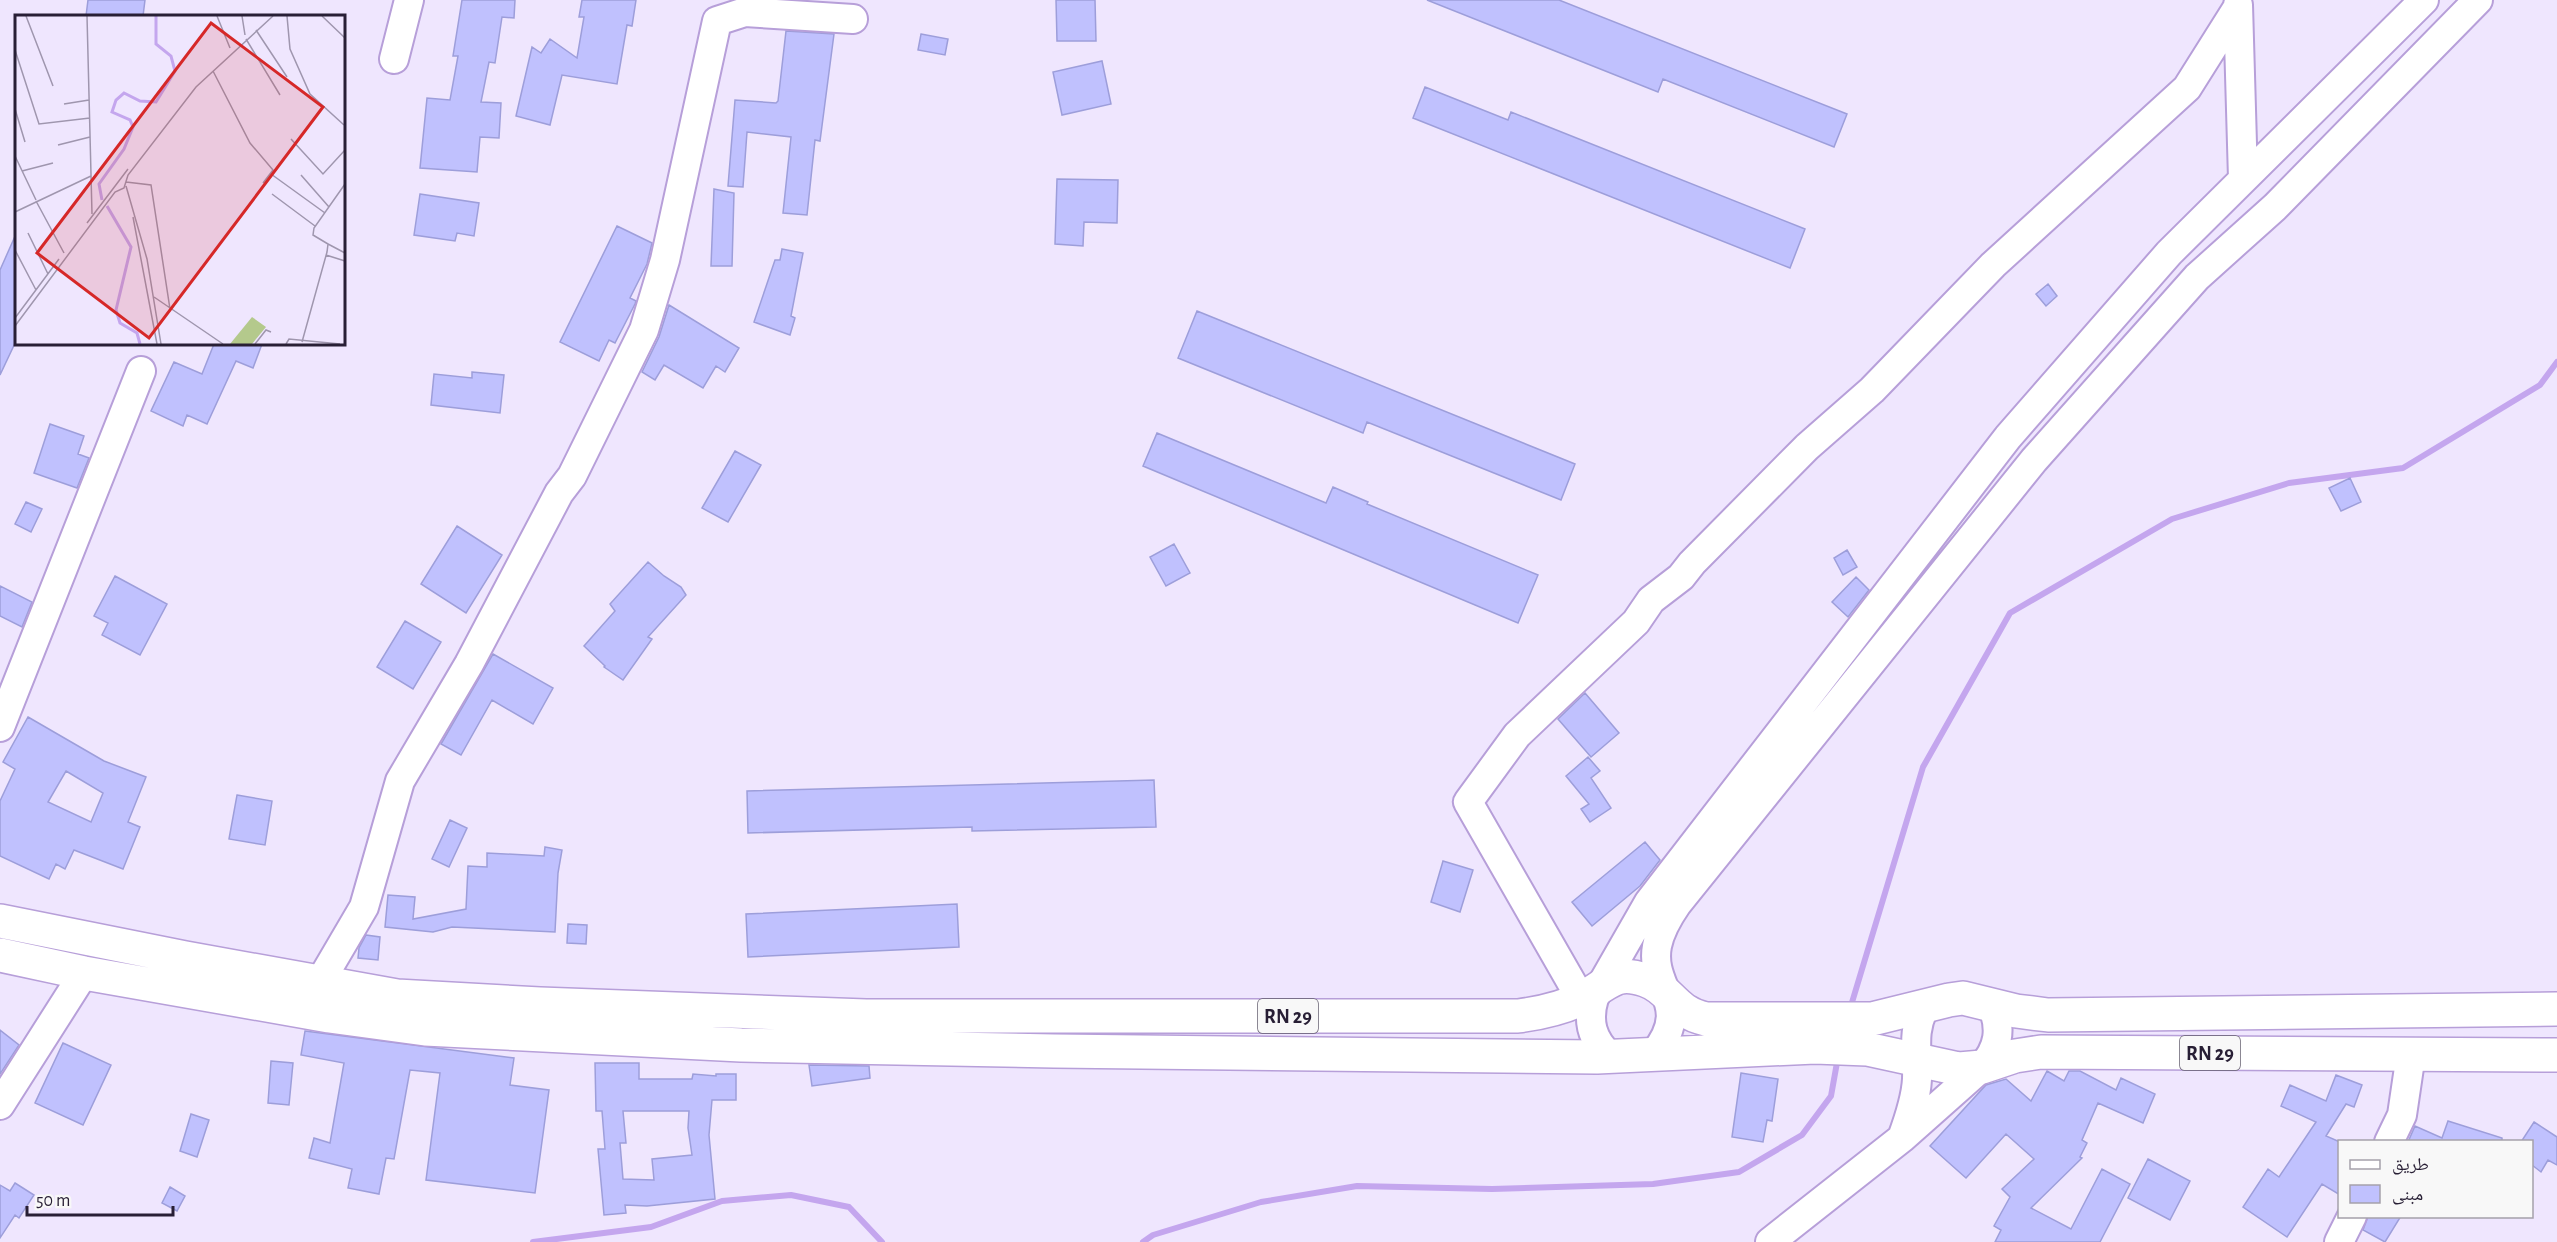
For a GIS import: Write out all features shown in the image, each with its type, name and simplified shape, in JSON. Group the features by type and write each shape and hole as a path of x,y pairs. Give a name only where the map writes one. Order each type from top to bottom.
{"highway":[{"name":"RN 29","path":"0,921 185,958 409,996 574,1006 866,1016 1518,1016 1539,1013 1591,994 1616,978 1628,976 1647,980 1691,1016 1706,1019 1872,1019 1963,998 2016,1011 2048,1015 2557,1009"},
{"name":"RN 29","path":"0,955 84,973 329,1016 425,1029 753,1045 1054,1051 1610,1056 1815,1047 1867,1049 1917,1059 1947,1068 1982,1067 2015,1056 2041,1052 2557,1055"}],"street":[{"path":"394,59 409,0"},
{"path":"1591,994 1649,902 2008,437 2169,253 2424,0"},
{"path":"1654,1054 1668,1032 1671,1020 1668,995 1659,972 1657,948 1664,924 1677,904 2034,460 2197,277 2275,207 2478,0"},
{"path":"2238,3 2243,179"},
{"path":"1610,1056 1596,1040 1590,1019 1594,998 1468,802 1517,735 1636,622 1652,600 1682,577 1692,563 1808,447 1872,390 1993,265 2187,88 2238,3"},
{"path":"320,982 364,907 400,781 470,664 559,493 572,476 644,330 665,260 717,21 746,6 853,19"},
{"path":"2265,157 2275,207"},
{"path":"0,727 141,371"},
{"path":"0,1105 84,973"},
{"path":"1770,1242 1902,1138 1982,1067 1991,1057 1998,1037 1997,1017 1992,1005"},
{"path":"1902,1138 1914,1100 1917,1081 1915,1033 1925,1006"},
{"path":"2390,1140 2402,1116 2411,1054"},
{"path":"2339,1242 2351,1218"}],"building":[{"path":"88,0 145,0 143,15 86,15"},
{"path":"462,0 515,0 514,18 502,17 495,63 489,62 481,102 501,103 499,138 480,137 477,172 420,168 427,98 450,100 458,56 453,56"},
{"path":"582,0 636,0 632,26 627,25 617,84 562,75 550,125 516,116 532,47 541,53 550,39 577,58 584,17 579,17"},
{"path":"1056,0 1095,0 1096,41 1057,41"},
{"path":"1427,0 1559,0 1847,114 1834,147 1663,79 1658,92"},
{"path":"786,31 834,34 820,141 815,140 807,215 783,213 791,137 747,132 743,187 728,186 735,100 776,103 778,101"},
{"path":"921,34 948,39 945,55 918,50"},
{"path":"1102,61 1111,104 1062,115 1053,72"},
{"path":"1425,87 1508,120 1511,112 1805,229 1790,268 1413,118"},
{"path":"1057,179 1118,180 1117,223 1084,222 1083,246 1055,244"},
{"path":"714,189 734,193 732,266 711,266"},
{"path":"420,194 479,203 474,236 457,233 455,241 414,235"},
{"path":"617,226 652,243 647,264 630,298 636,301 635,304 615,343 609,340 599,361 560,342"},
{"path":"15,236 15,343 0,375 0,270"},
{"path":"782,249 803,253 791,316 795,318 790,335 754,322 775,260 780,260"},
{"path":"2048,284 2057,296 2046,306 2036,294"},
{"path":"669,305 739,348 725,372 716,366 703,388 664,365 655,380 642,372 659,337"},
{"path":"1197,311 1575,464 1561,500 1367,422 1363,433 1178,358"},
{"path":"214,345 262,345 253,368 236,361 207,424 187,415 183,426 151,411 174,362 202,374"},
{"path":"472,372 504,375 500,413 431,405 434,374 472,378"},
{"path":"50,424 84,436 78,454 89,458 77,488 34,473"},
{"path":"1157,433 1326,503 1333,487 1368,502 1367,504 1538,575 1518,623 1143,466"},
{"path":"735,451 761,465 728,522 702,508"},
{"path":"2350,478 2361,502 2341,511 2329,488"},
{"path":"26,502 42,509 31,532 15,524"},
{"path":"457,526 502,555 466,613 421,584"},
{"path":"1174,544 1190,573 1166,586 1150,557"},
{"path":"1847,550 1857,567 1843,575 1834,558"},
{"path":"648,562 681,587 686,595 648,637 652,639 623,680 604,667 584,646 615,611 610,604"},
{"path":"115,576 167,604 140,655 102,635 108,623 94,616"},
{"path":"1856,577 1869,590 1848,617 1832,602"},
{"path":"0,586 32,602 22,627 0,616"},
{"path":"405,621 441,642 413,689 377,667"},
{"path":"493,654 553,688 533,724 492,700 461,755 441,744"},
{"path":"1585,693 1619,733 1591,757 1558,719"},
{"path":"28,717 104,761 146,777 128,822 140,827 123,869 74,850 65,869 56,864 49,879 0,856 0,801 15,769 3,762","holes":["66,771 103,793 91,822 48,802"]},
{"path":"1588,757 1600,771 1591,778 1611,808 1590,822 1581,809 1589,804 1566,776"},
{"path":"1154,780 1156,827 972,831 972,827 748,833 747,791"},
{"path":"237,795 272,801 265,845 229,839"},
{"path":"450,820 467,828 449,867 432,859"},
{"path":"1645,842 1660,860 1640,886 1592,926 1572,902"},
{"path":"545,847 562,850 558,873 555,932 452,927 433,932 385,927 388,895 415,897 413,919 466,909 468,866 487,867 487,853 544,856"},
{"path":"1443,861 1473,870 1460,912 1431,902"},
{"path":"957,904 959,947 748,957 746,914"},
{"path":"568,924 587,925 586,944 567,943"},
{"path":"366,935 380,937 378,960 358,958 359,948"},
{"path":"0,1030 19,1045 0,1074"},
{"path":"305,1031 514,1058 510,1085 549,1090 535,1193 426,1180 440,1073 410,1070 394,1159 386,1158 379,1194 348,1188 352,1169 309,1158 314,1138 330,1143 344,1063 301,1055"},
{"path":"63,1043 111,1065 83,1125 35,1103"},
{"path":"271,1061 293,1063 289,1105 268,1103"},
{"path":"595,1063 639,1063 639,1079 692,1079 693,1074 716,1076 716,1074 736,1074 736,1100 712,1100 709,1135 715,1199 647,1206 625,1205 626,1213 604,1215 598,1149 605,1149 602,1111 596,1111","holes":["623,1111 689,1111 688,1128 692,1155 652,1159 654,1180 623,1179 620,1143 626,1143"]},
{"path":"809,1065 869,1066 870,1078 812,1086"},
{"path":"2047,1071 2064,1081 2069,1071 2080,1071 2116,1090 2121,1078 2155,1094 2143,1123 2098,1103 2082,1140 2087,1143 2080,1157 2082,1158 2031,1208 2071,1229 2102,1169 2130,1184 2100,1242 1995,1242 2001,1230 1994,1226 2010,1197 2002,1189 2034,1159 2006,1134 1966,1178 1930,1146 1986,1085 2006,1079 2031,1101"},
{"path":"1741,1073 1778,1079 1772,1121 1767,1120 1763,1142 1732,1137"},
{"path":"2336,1075 2362,1085 2354,1107 2346,1104 2326,1136 2338,1141 2338,1194 2322,1184 2287,1237 2243,1207 2268,1169 2279,1177 2316,1122 2281,1106 2290,1085 2326,1101"},
{"path":"191,1114 209,1120 197,1157 180,1151"},
{"path":"2448,1121 2502,1138 2502,1140 2409,1140 2415,1126 2442,1138"},
{"path":"2534,1122 2557,1137 2557,1165 2548,1160 2541,1172 2533,1166 2533,1140 2522,1140"},
{"path":"2148,1159 2190,1181 2170,1220 2128,1198"},
{"path":"15,1183 34,1195 19,1218 15,1215 0,1238 0,1185 10,1191"},
{"path":"170,1187 185,1196 177,1211 162,1203"},
{"path":"2367,1218 2400,1218 2385,1242 2363,1230"}],"waterway":[{"path":"1850,1009 1923,767 2010,613 2172,519 2289,483 2403,468 2540,385 2557,362"},
{"path":"1143,1242 1153,1235 1261,1202 1357,1186 1492,1189 1653,1184 1739,1172 1802,1135 1831,1096 1838,1057"},
{"path":"533,1242 651,1227 722,1201 791,1195 849,1207 882,1242"}]}
